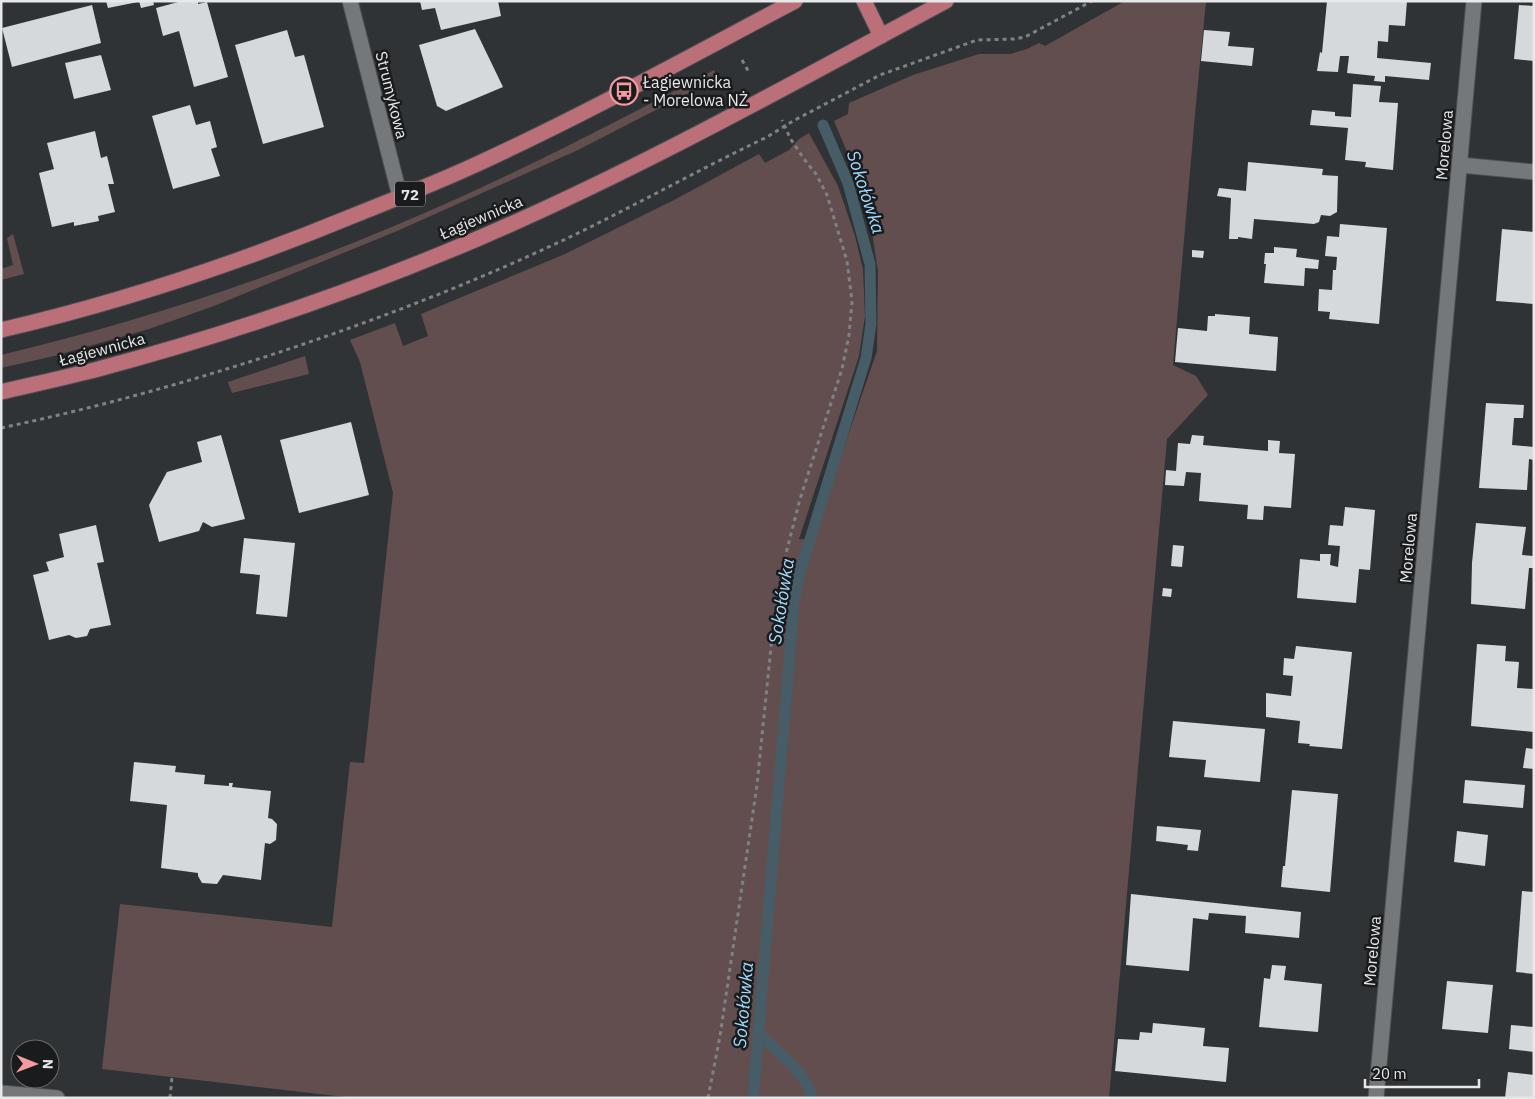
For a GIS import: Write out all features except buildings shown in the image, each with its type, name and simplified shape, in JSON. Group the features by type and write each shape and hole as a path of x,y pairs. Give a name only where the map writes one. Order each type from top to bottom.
{"main road":[{"name":"72","path":"1,330 78,310 186,278 273,248 400,198 540,134 795,1"},
{"path":"864,1 881,36"},
{"name":"Łagiewnicka","path":"1,392 101,368 197,341 330,297 476,239 562,201 651,158 946,1"}],"street":[{"name":"Strumykowa","path":"350,1 400,198"},
{"name":"Morelowa","path":"1376,1098 1474,1"},
{"path":"1460,165 1534,172"},
{"path":"1,1092 57,1098"}],"path":[{"path":"793,121 880,75 977,40 1025,37 1092,1"},
{"path":"708,1098 721,1026 756,794 770,647 783,564 800,500 842,369 849,335 852,301 847,261 827,196 816,174 790,138 778,114 744,67 731,34"},
{"path":"170,1098 172,1077"}],"shaded area":[{"path":"1125,1 1206,1 1173,365 1196,376 1208,395 1167,439 1109,1098 354,1098 102,1069 120,904 332,927 350,762 364,763 393,493 360,362 350,340 395,323 403,346 428,336 421,314 565,254 676,199 759,154 765,163 789,150 799,139 809,133 838,186 855,236 863,269 865,316 859,356 799,539 814,540 820,517 877,351 878,272 872,232 862,187 834,121 848,114 849,103 913,75 979,54 1010,54 1039,43 1045,46"},
{"path":"714,70 718,78 578,150 397,231 214,306 149,329 54,356 1,368 1,355 101,329 250,282 394,226 556,152"},
{"path":"13,234 24,274 1,280 1,269 13,265 7,238"},
{"path":"305,356 309,374 232,393 228,382"}],"waterway":[{"name":"Sokołówka","path":"753,1098 794,602 800,572 866,358 871,324 870,264 848,183 823,125"},
{"path":"757,1032 798,1072 810,1090 811,1098"}],"place":[{"name":"Łagiewnicka - Morelowa NŻ","path":"624,91"}]}
